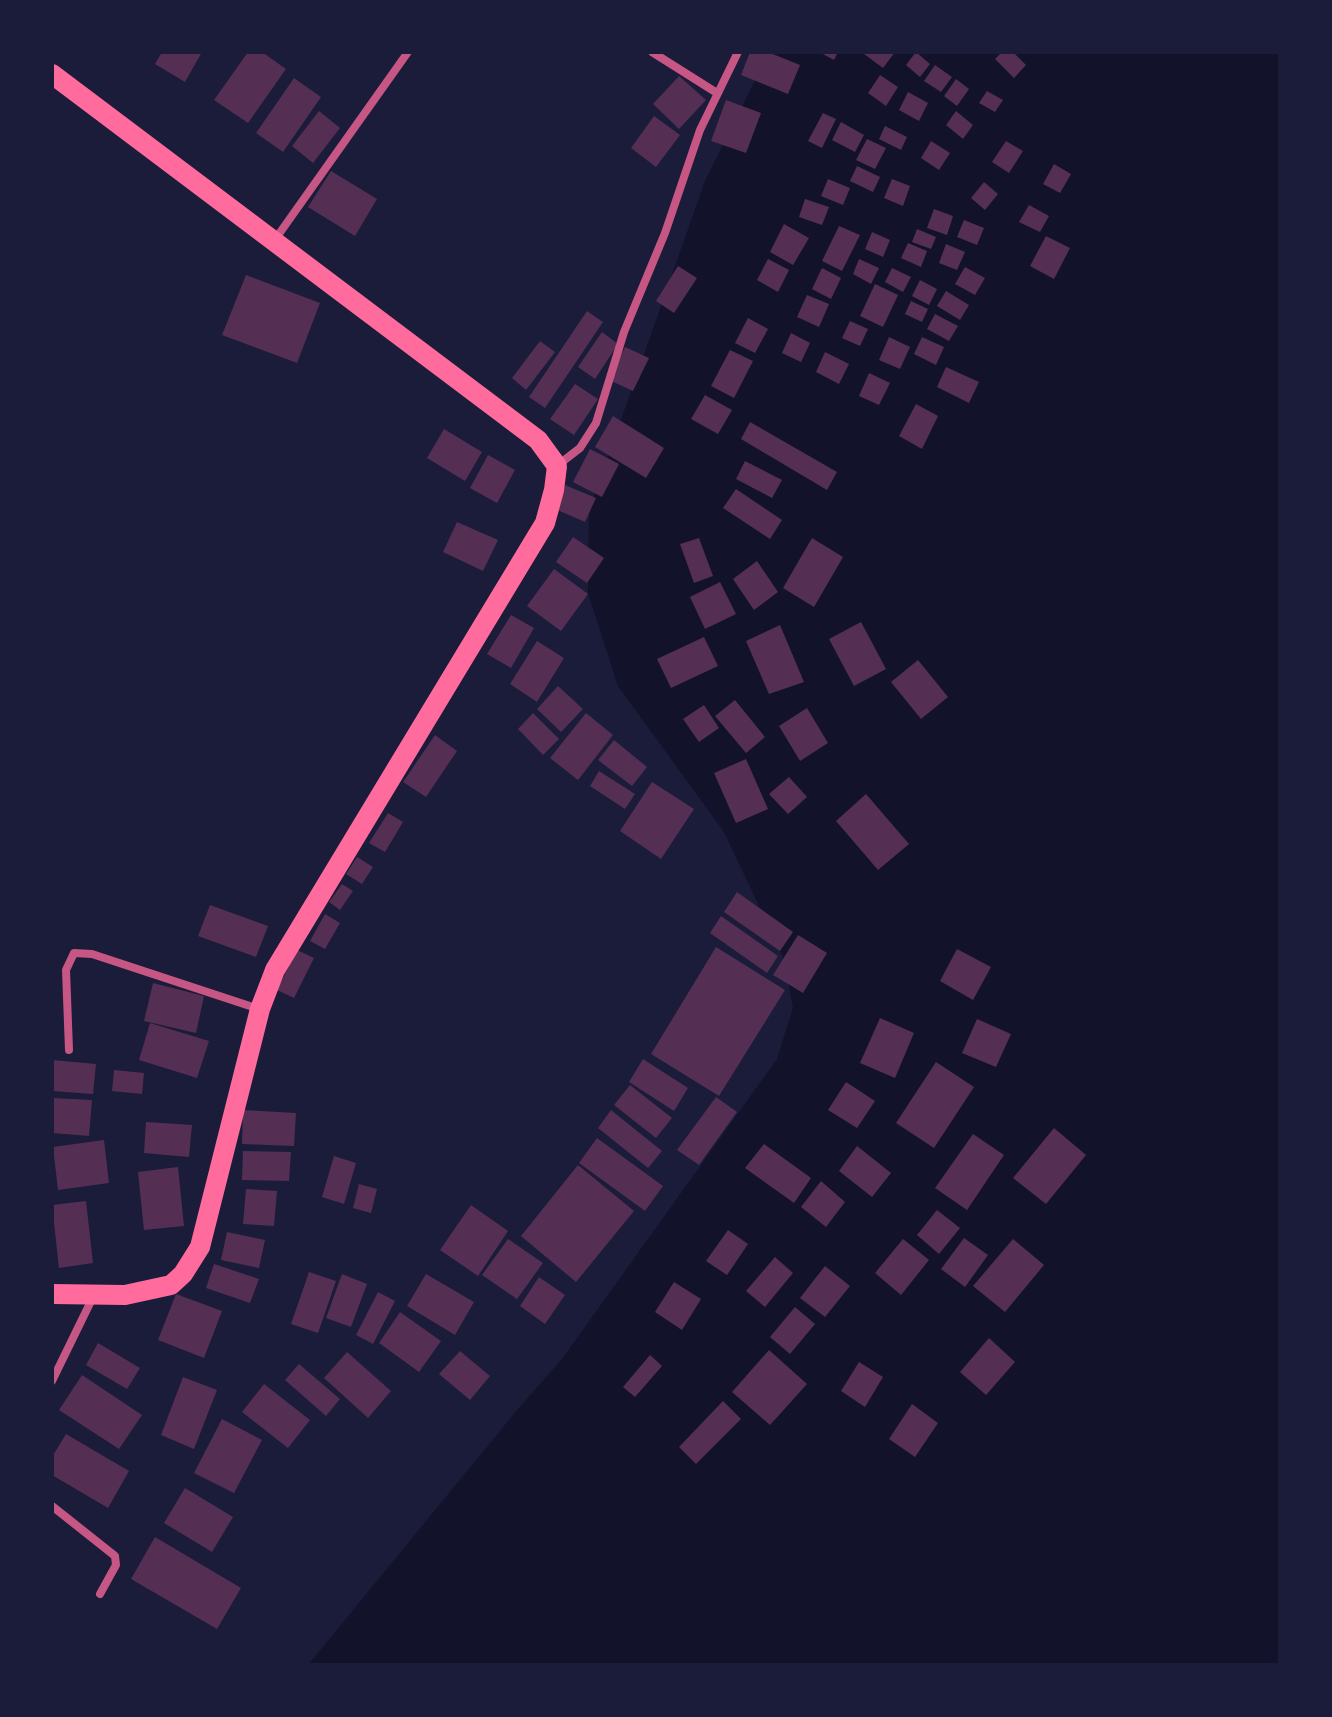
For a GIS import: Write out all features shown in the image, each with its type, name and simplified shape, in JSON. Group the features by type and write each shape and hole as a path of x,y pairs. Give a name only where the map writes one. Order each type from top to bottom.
{"main road":[{"path":"52,74 538,440 557,466 545,523 275,970 260,1009 200,1247 183,1274 171,1285 125,1295 52,1294"}],"street":[{"path":"274,241 408,52"},
{"path":"652,52 717,93"},
{"path":"557,466 580,448 596,423 624,332 665,233 700,130 738,52"},
{"path":"69,1050 66,970 74,953 92,954 260,1009"},
{"path":"52,1381 95,1294"},
{"path":"52,1506 115,1556 116,1565 100,1594"}],"shaded area":[{"path":"769,52 1280,52 1280,1665 308,1665 562,1359 777,1059 793,1008 784,959 724,832 618,686 588,593 589,511 705,181"}],"building":[{"path":"162,52 202,52 185,82 155,64"},
{"path":"248,52 262,52 286,69 248,123 214,100"},
{"path":"750,52 768,52 800,65 788,94 741,75"},
{"path":"819,52 838,52 834,60"},
{"path":"895,52 883,68 864,54"},
{"path":"916,52 930,64 920,77 906,65"},
{"path":"1002,52 1013,52 1026,65 1014,78 995,59"},
{"path":"935,65 952,77 941,92 924,81"},
{"path":"880,75 898,87 886,106 868,93"},
{"path":"679,76 706,100 679,129 653,104"},
{"path":"294,78 321,97 283,152 256,133"},
{"path":"956,79 969,89 957,106 944,96"},
{"path":"987,91 1003,100 995,112 979,103"},
{"path":"908,92 928,103 919,121 899,110"},
{"path":"726,100 761,113 746,153 711,141"},
{"path":"319,111 340,128 313,163 292,146"},
{"path":"956,111 973,125 963,139 946,125"},
{"path":"823,113 836,119 822,148 808,141"},
{"path":"654,116 680,135 656,167 631,148"},
{"path":"841,122 864,135 855,152 832,140"},
{"path":"885,126 907,137 901,150 879,139"},
{"path":"867,139 886,148 875,169 856,160"},
{"path":"931,141 950,153 939,170 921,158"},
{"path":"1006,141 1023,151 1009,173 992,162"},
{"path":"1054,164 1071,174 1060,193 1043,184"},
{"path":"857,166 880,177 873,192 850,181"},
{"path":"331,171 377,199 355,236 308,207"},
{"path":"828,179 850,188 843,205 821,196"},
{"path":"892,179 910,186 903,206 884,198"},
{"path":"984,182 998,194 985,210 971,198"},
{"path":"805,199 829,207 822,225 799,217"},
{"path":"1029,205 1049,216 1040,232 1019,222"},
{"path":"934,209 953,216 947,235 927,228"},
{"path":"964,220 984,228 977,245 957,237"},
{"path":"784,224 809,238 793,265 770,252"},
{"path":"839,226 860,235 842,271 822,261"},
{"path":"917,229 936,237 931,249 912,242"},
{"path":"872,232 890,240 883,257 865,249"},
{"path":"1046,236 1070,248 1054,279 1030,266"},
{"path":"908,243 927,251 921,267 901,258"},
{"path":"946,244 965,252 957,270 939,263"},
{"path":"768,259 789,270 778,292 757,280"},
{"path":"859,259 879,268 871,284 853,274"},
{"path":"678,266 697,278 674,313 656,301"},
{"path":"965,267 985,278 975,295 955,284"},
{"path":"822,268 841,278 831,299 812,289"},
{"path":"892,268 911,277 903,292 885,282"},
{"path":"246,275 320,303 297,363 222,335"},
{"path":"920,280 937,289 929,305 912,296"},
{"path":"875,284 898,295 883,327 860,316"},
{"path":"946,291 969,305 960,320 937,306"},
{"path":"807,295 829,304 819,327 797,317"},
{"path":"911,301 928,309 922,322 905,314"},
{"path":"587,311 603,322 545,408 529,397"},
{"path":"935,314 958,326 949,341 927,329"},
{"path":"748,318 768,329 755,353 735,343"},
{"path":"850,321 868,329 860,346 842,338"},
{"path":"602,332 618,344 595,379 578,367"},
{"path":"791,333 810,343 801,362 782,353"},
{"path":"889,337 910,347 900,369 879,360"},
{"path":"922,337 944,347 936,365 914,354"},
{"path":"540,341 555,352 526,390 512,378"},
{"path":"625,347 649,358 633,391 609,380"},
{"path":"730,350 753,361 734,398 711,386"},
{"path":"825,352 849,364 839,384 816,372"},
{"path":"946,367 979,382 969,403 937,387"},
{"path":"869,373 890,383 879,405 859,396"},
{"path":"575,384 598,399 574,435 550,419"},
{"path":"705,395 732,410 718,434 691,419"},
{"path":"916,404 938,416 922,449 899,436"},
{"path":"613,416 664,448 646,478 595,447"},
{"path":"750,422 837,472 827,490 741,439"},
{"path":"444,429 482,452 465,481 427,458"},
{"path":"590,449 619,464 602,497 573,482"},
{"path":"488,455 515,470 497,503 470,488"},
{"path":"745,461 782,480 772,498 736,479"},
{"path":"565,485 596,498 585,522 555,509"},
{"path":"736,489 782,520 770,539 723,508"},
{"path":"457,522 498,540 483,571 443,552"},
{"path":"573,537 604,558 587,583 556,562"},
{"path":"699,538 713,576 694,583 680,544"},
{"path":"812,538 843,557 814,607 783,588"},
{"path":"757,561 778,592 754,610 733,579"},
{"path":"554,569 588,594 561,631 527,606"},
{"path":"720,582 736,614 705,629 690,597"},
{"path":"511,615 534,628 511,668 487,654"},
{"path":"861,622 886,669 854,686 829,639"},
{"path":"780,625 804,682 769,694 746,641"},
{"path":"704,637 718,666 671,688 657,659"},
{"path":"537,641 564,658 537,702 510,684"},
{"path":"918,660 948,697 921,719 891,682"},
{"path":"558,686 583,709 561,732 537,709"},
{"path":"735,700 765,737 746,753 715,716"},
{"path":"704,705 719,728 699,742 683,719"},
{"path":"807,708 828,743 800,761 779,726"},
{"path":"533,713 559,739 543,755 518,729"},
{"path":"586,713 613,735 578,780 550,758"},
{"path":"435,735 457,751 426,797 403,782"},
{"path":"614,740 647,767 632,786 598,760"},
{"path":"746,759 768,809 736,823 714,773"},
{"path":"599,771 635,794 625,809 590,786"},
{"path":"789,777 807,797 788,814 769,794"},
{"path":"652,782 694,809 661,859 620,831"},
{"path":"866,794 909,844 878,870 836,821"},
{"path":"388,813 403,822 385,852 369,843"},
{"path":"357,857 373,867 362,884 346,874"},
{"path":"342,884 353,891 340,910 329,902"},
{"path":"737,892 793,932 780,951 724,912"},
{"path":"210,905 268,926 256,957 198,936"},
{"path":"325,914 340,923 325,949 310,941"},
{"path":"721,916 778,956 767,973 710,933"},
{"path":"798,935 827,953 803,993 773,975"},
{"path":"716,947 785,990 719,1096 651,1054"},
{"path":"957,949 991,967 973,1000 940,981"},
{"path":"297,950 314,958 294,998 277,990"},
{"path":"153,983 204,996 196,1033 144,1021"},
{"path":"880,1018 914,1033 895,1078 860,1063"},
{"path":"977,1019 1011,1034 996,1067 962,1053"},
{"path":"150,1023 209,1041 197,1078 139,1060"},
{"path":"643,1059 688,1088 674,1111 629,1082"},
{"path":"52,1060 96,1064 93,1094 52,1091"},
{"path":"936,1062 974,1087 934,1148 896,1123"},
{"path":"114,1070 144,1073 142,1094 112,1091"},
{"path":"846,1082 875,1101 857,1128 828,1110"},
{"path":"630,1085 672,1118 656,1138 614,1105"},
{"path":"716,1097 737,1112 699,1165 677,1150"},
{"path":"52,1098 92,1100 89,1136 52,1133"},
{"path":"243,1110 296,1113 294,1146 242,1144"},
{"path":"611,1110 662,1151 648,1168 598,1128"},
{"path":"146,1122 192,1125 189,1157 144,1153"},
{"path":"1054,1128 1086,1155 1046,1204 1013,1178"},
{"path":"973,1134 1004,1155 967,1210 935,1188"},
{"path":"597,1138 663,1186 645,1211 579,1163"},
{"path":"104,1140 109,1183 58,1190 53,1147"},
{"path":"764,1144 811,1178 794,1203 745,1168"},
{"path":"857,1146 891,1173 872,1197 839,1171"},
{"path":"243,1151 291,1152 289,1181 242,1180"},
{"path":"334,1156 356,1163 344,1204 322,1197"},
{"path":"578,1165 634,1211 576,1282 521,1236"},
{"path":"178,1167 184,1226 144,1230 138,1172"},
{"path":"821,1181 845,1202 826,1227 801,1207"},
{"path":"359,1184 377,1189 371,1213 353,1208"},
{"path":"246,1189 277,1191 274,1226 243,1224"},
{"path":"86,1201 93,1263 59,1268 52,1205"},
{"path":"471,1205 508,1231 478,1276 440,1250"},
{"path":"937,1210 960,1228 939,1254 917,1235"},
{"path":"728,1230 748,1244 727,1275 706,1261"},
{"path":"227,1232 265,1240 259,1268 221,1260"},
{"path":"964,1238 988,1255 965,1287 941,1269"},
{"path":"508,1239 543,1263 517,1299 482,1275"},
{"path":"903,1239 929,1260 901,1295 875,1273"},
{"path":"1013,1239 1044,1265 1005,1312 973,1286"},
{"path":"775,1257 793,1273 765,1307 746,1291"},
{"path":"214,1264 259,1279 250,1303 206,1288"},
{"path":"825,1266 850,1286 825,1317 800,1298"},
{"path":"309,1272 336,1281 318,1333 291,1324"},
{"path":"342,1274 367,1284 351,1327 326,1318"},
{"path":"426,1274 474,1302 455,1335 407,1306"},
{"path":"539,1277 565,1295 545,1324 520,1306"},
{"path":"674,1282 701,1299 682,1330 655,1312"},
{"path":"378,1292 395,1301 373,1344 356,1335"},
{"path":"176,1294 222,1311 204,1358 158,1340"},
{"path":"795,1307 815,1324 790,1354 770,1337"},
{"path":"400,1312 441,1341 419,1372 379,1343"},
{"path":"989,1338 1015,1362 986,1395 960,1372"},
{"path":"98,1343 140,1368 127,1389 86,1365"},
{"path":"769,1350 807,1384 770,1425 732,1392"},
{"path":"460,1351 490,1376 470,1400 439,1374"},
{"path":"347,1352 391,1391 368,1418 324,1378"},
{"path":"650,1355 662,1366 635,1397 623,1387"},
{"path":"859,1362 883,1377 865,1407 841,1391"},
{"path":"299,1364 340,1399 326,1416 285,1380"},
{"path":"82,1375 142,1415 119,1449 59,1410"},
{"path":"183,1377 217,1390 194,1449 161,1435"},
{"path":"264,1384 310,1420 288,1448 242,1412"},
{"path":"723,1401 741,1419 696,1464 679,1447"},
{"path":"912,1404 938,1423 915,1457 889,1439"},
{"path":"222,1419 262,1440 234,1493 194,1473"},
{"path":"66,1434 129,1471 108,1508 52,1475 52,1457"},
{"path":"185,1488 233,1517 212,1552 164,1523"},
{"path":"155,1537 241,1588 217,1629 131,1579"}]}
